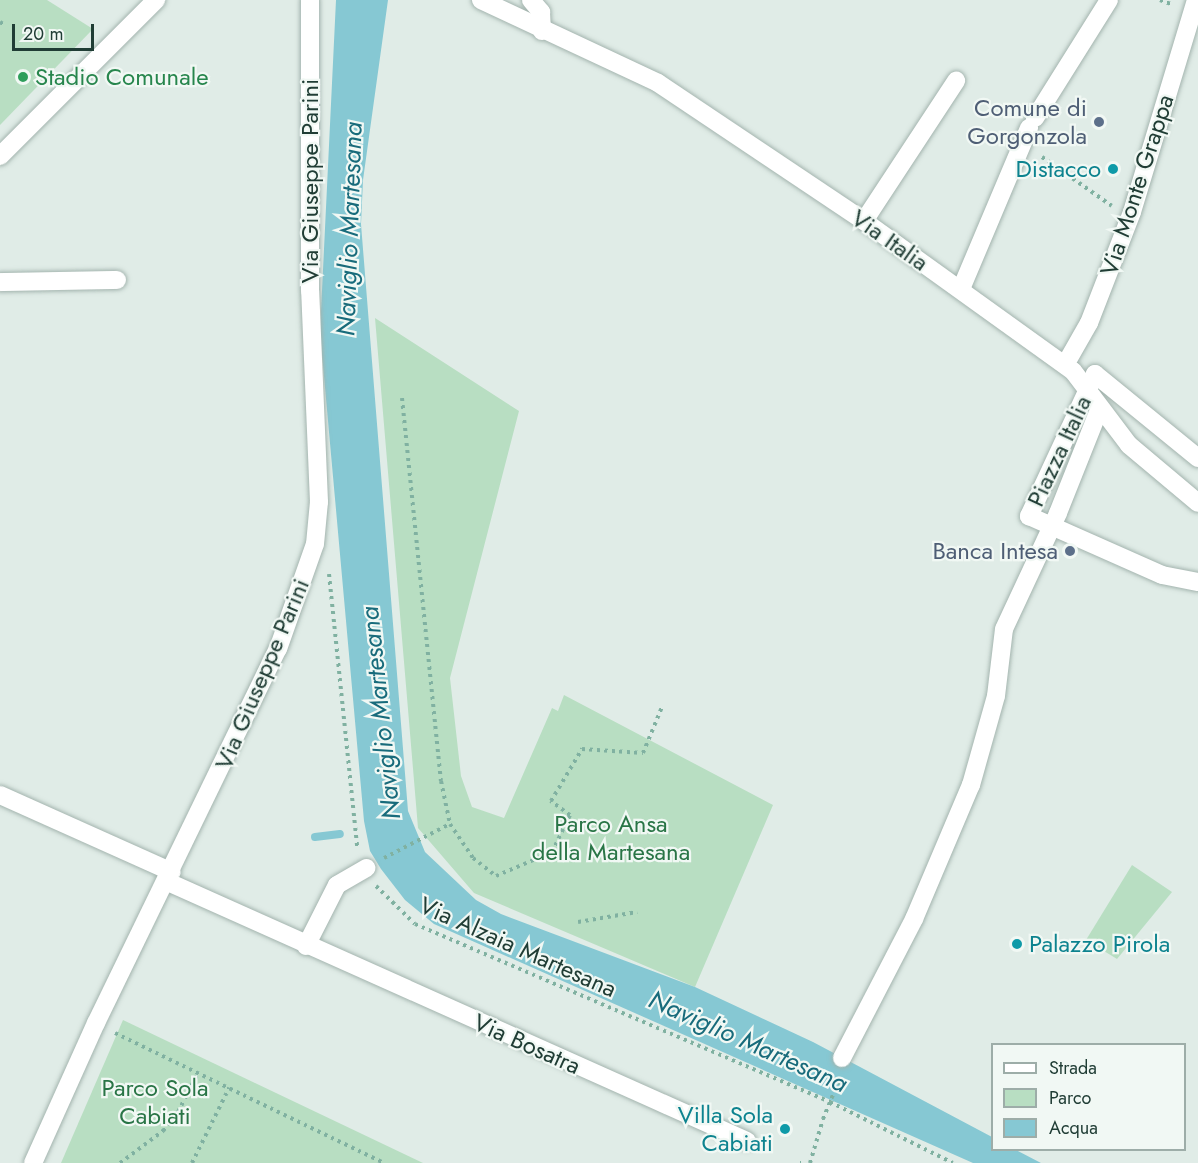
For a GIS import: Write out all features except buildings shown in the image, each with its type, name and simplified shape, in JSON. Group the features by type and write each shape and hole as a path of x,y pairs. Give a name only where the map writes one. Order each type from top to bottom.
{"street":[{"path":"0,156 156,0"},
{"name":"Via Giuseppe Parini","path":"33,1163 96,1023 170,877 278,649 318,530 310,281 310,0"},
{"name":"Via Italia","path":"481,0 542,31 658,83 961,289 1065,365 1087,389 1099,410 1139,455 1198,503"},
{"path":"531,0 541,12 542,31"},
{"path":"961,289 1029,129 1109,0"},
{"name":"Via Monte Grappa","path":"1065,365 1089,324 1130,217 1196,0"},
{"path":"864,221 956,81"},
{"path":"0,282 117,280"},
{"name":"Piazza Italia","path":"1198,458 1095,374 1029,516 1162,576 1198,582"},
{"path":"842,1066 914,919 971,785 996,696 1004,629 1052,526 1099,410"},
{"name":"Via Bosatra","path":"0,795 306,946 747,1141"},
{"path":"306,946 337,885 366,868"}],"path":[{"path":"1029,129 1089,193 1130,217"},
{"path":"402,398 441,781 450,824 484,870 496,876 552,852 570,815 551,801 582,748 643,753 662,707"},
{"name":"Via Alzaia Martesana","path":"328,567 355,841 366,868 386,899 415,924 830,1102 953,1163"},
{"path":"366,868 450,824"},
{"path":"578,922 637,912"},
{"path":"96,1023 384,1163"},
{"path":"810,1163 842,1066"},
{"path":"120,1163 163,1131 178,1112 198,1073"},
{"path":"192,1163 229,1088"}],"green space":[{"name":"Stadio Comunale","path":"0,0 47,0 93,29 0,125"},
{"name":"Parco Ansa della Martesana","path":"375,318 519,411 450,678 461,776 472,807 504,818 552,708 558,711 564,695 773,805 695,987 474,893 418,828"},
{"path":"1132,865 1172,892 1117,959 1086,940"},
{"name":"Parco Sola Cabiati","path":"123,1020 423,1163 61,1163"}],"water":[{"name":"Naviglio Martesana","path":"336,0 388,0 363,180 361,224 408,811 425,852 476,900 501,914 695,987 813,1042 991,1136 991,1151 1018,1151 1041,1163 973,1163 434,924 405,900 370,851 364,821 320,332"}],"waterway":[{"path":"315,837 340,834"}],"place":[{"name":"Stadio Comunale","path":"23,77"},
{"name":"Comune di Gorgonzola","path":"1099,122"},
{"name":"Distacco","path":"1113,169"},
{"name":"Banca Intesa","path":"1070,551"},
{"name":"Palazzo Pirola","path":"1017,944"},
{"name":"Villa Sola Cabiati","path":"785,1129"}]}
